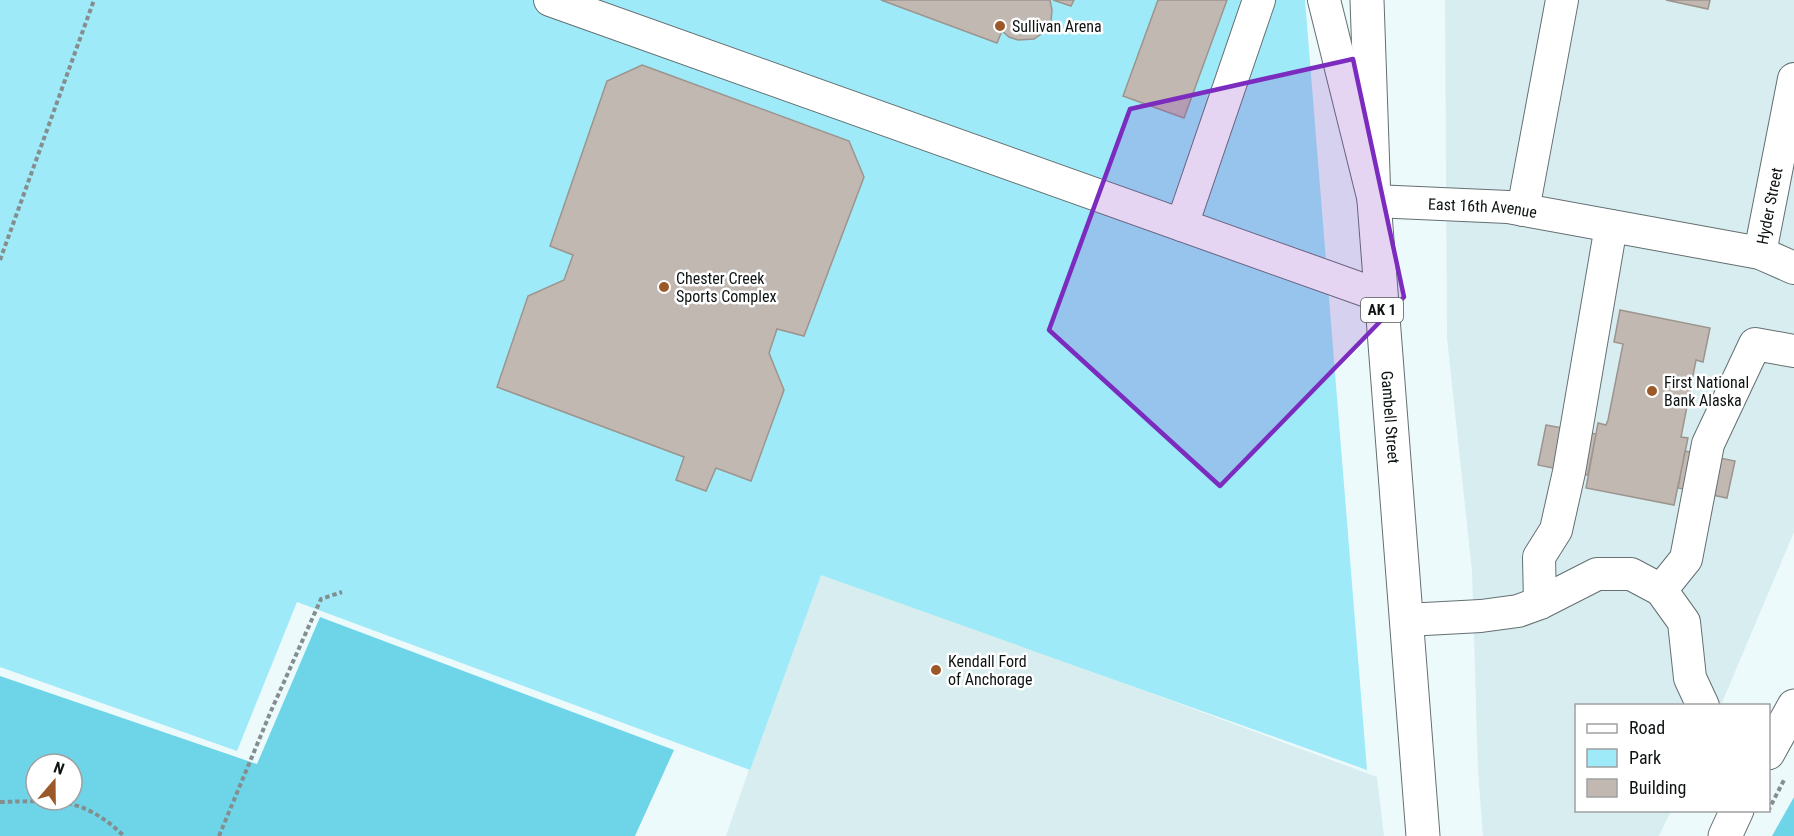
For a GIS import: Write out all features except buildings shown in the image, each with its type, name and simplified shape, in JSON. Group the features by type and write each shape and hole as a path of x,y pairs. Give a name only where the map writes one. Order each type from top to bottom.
{"highway":[{"name":"Gambell Street","path":"1367,0 1374,201 1423,836"},
{"path":"1779,762 1794,706"},
{"path":"1725,836 1751,814"}],"street":[{"path":"550,0 1381,296"},
{"path":"1182,225 1259,0"},
{"path":"1324,0 1374,201"},
{"path":"1523,210 1562,0"},
{"name":"Hyder Street","path":"1760,253 1793,83"},
{"name":"East 16th Avenue","path":"1374,201 1508,207 1760,253 1794,268"},
{"path":"1540,603 1539,556 1556,530 1611,226"},
{"path":"1661,590 1686,559 1708,444 1755,344 1794,351"},
{"path":"1406,620 1481,616 1518,611 1540,603 1597,574 1631,574 1661,590 1684,622 1690,678 1703,704"}],"path":[{"path":"0,260 94,0"},
{"path":"219,836 321,599 342,592"},
{"path":"1770,779 1779,762"},
{"path":"0,802 49,800 84,807 108,821 124,836"}],"highlighted area":[{"path":"1353,59 1404,297 1220,486 1049,330 1130,109"}],"shaded area":[{"path":"1445,0 1794,0 1794,532 1721,704 1575,704 1575,812 1671,812 1659,836 1483,836 1478,771 1472,571 1447,338"},
{"name":"Kendall Ford of Anchorage","path":"818,570 1377,777 1384,836 726,836"},
{"path":"320,617 674,750 635,836 0,836 0,676 257,764"},
{"path":"1794,797 1794,836 1772,836"}],"green space":[{"name":"Chester Creek Sports Complex","path":"0,0 1305,0 1367,770 821,575 750,770 297,602 237,751 0,667"}],"place":[{"name":"Sullivan Arena","path":"1000,26"},
{"name":"Chester Creek Sports Complex","path":"664,287"},
{"name":"First National Bank Alaska","path":"1652,391"},
{"name":"Kendall Ford of Anchorage","path":"936,670"}]}
